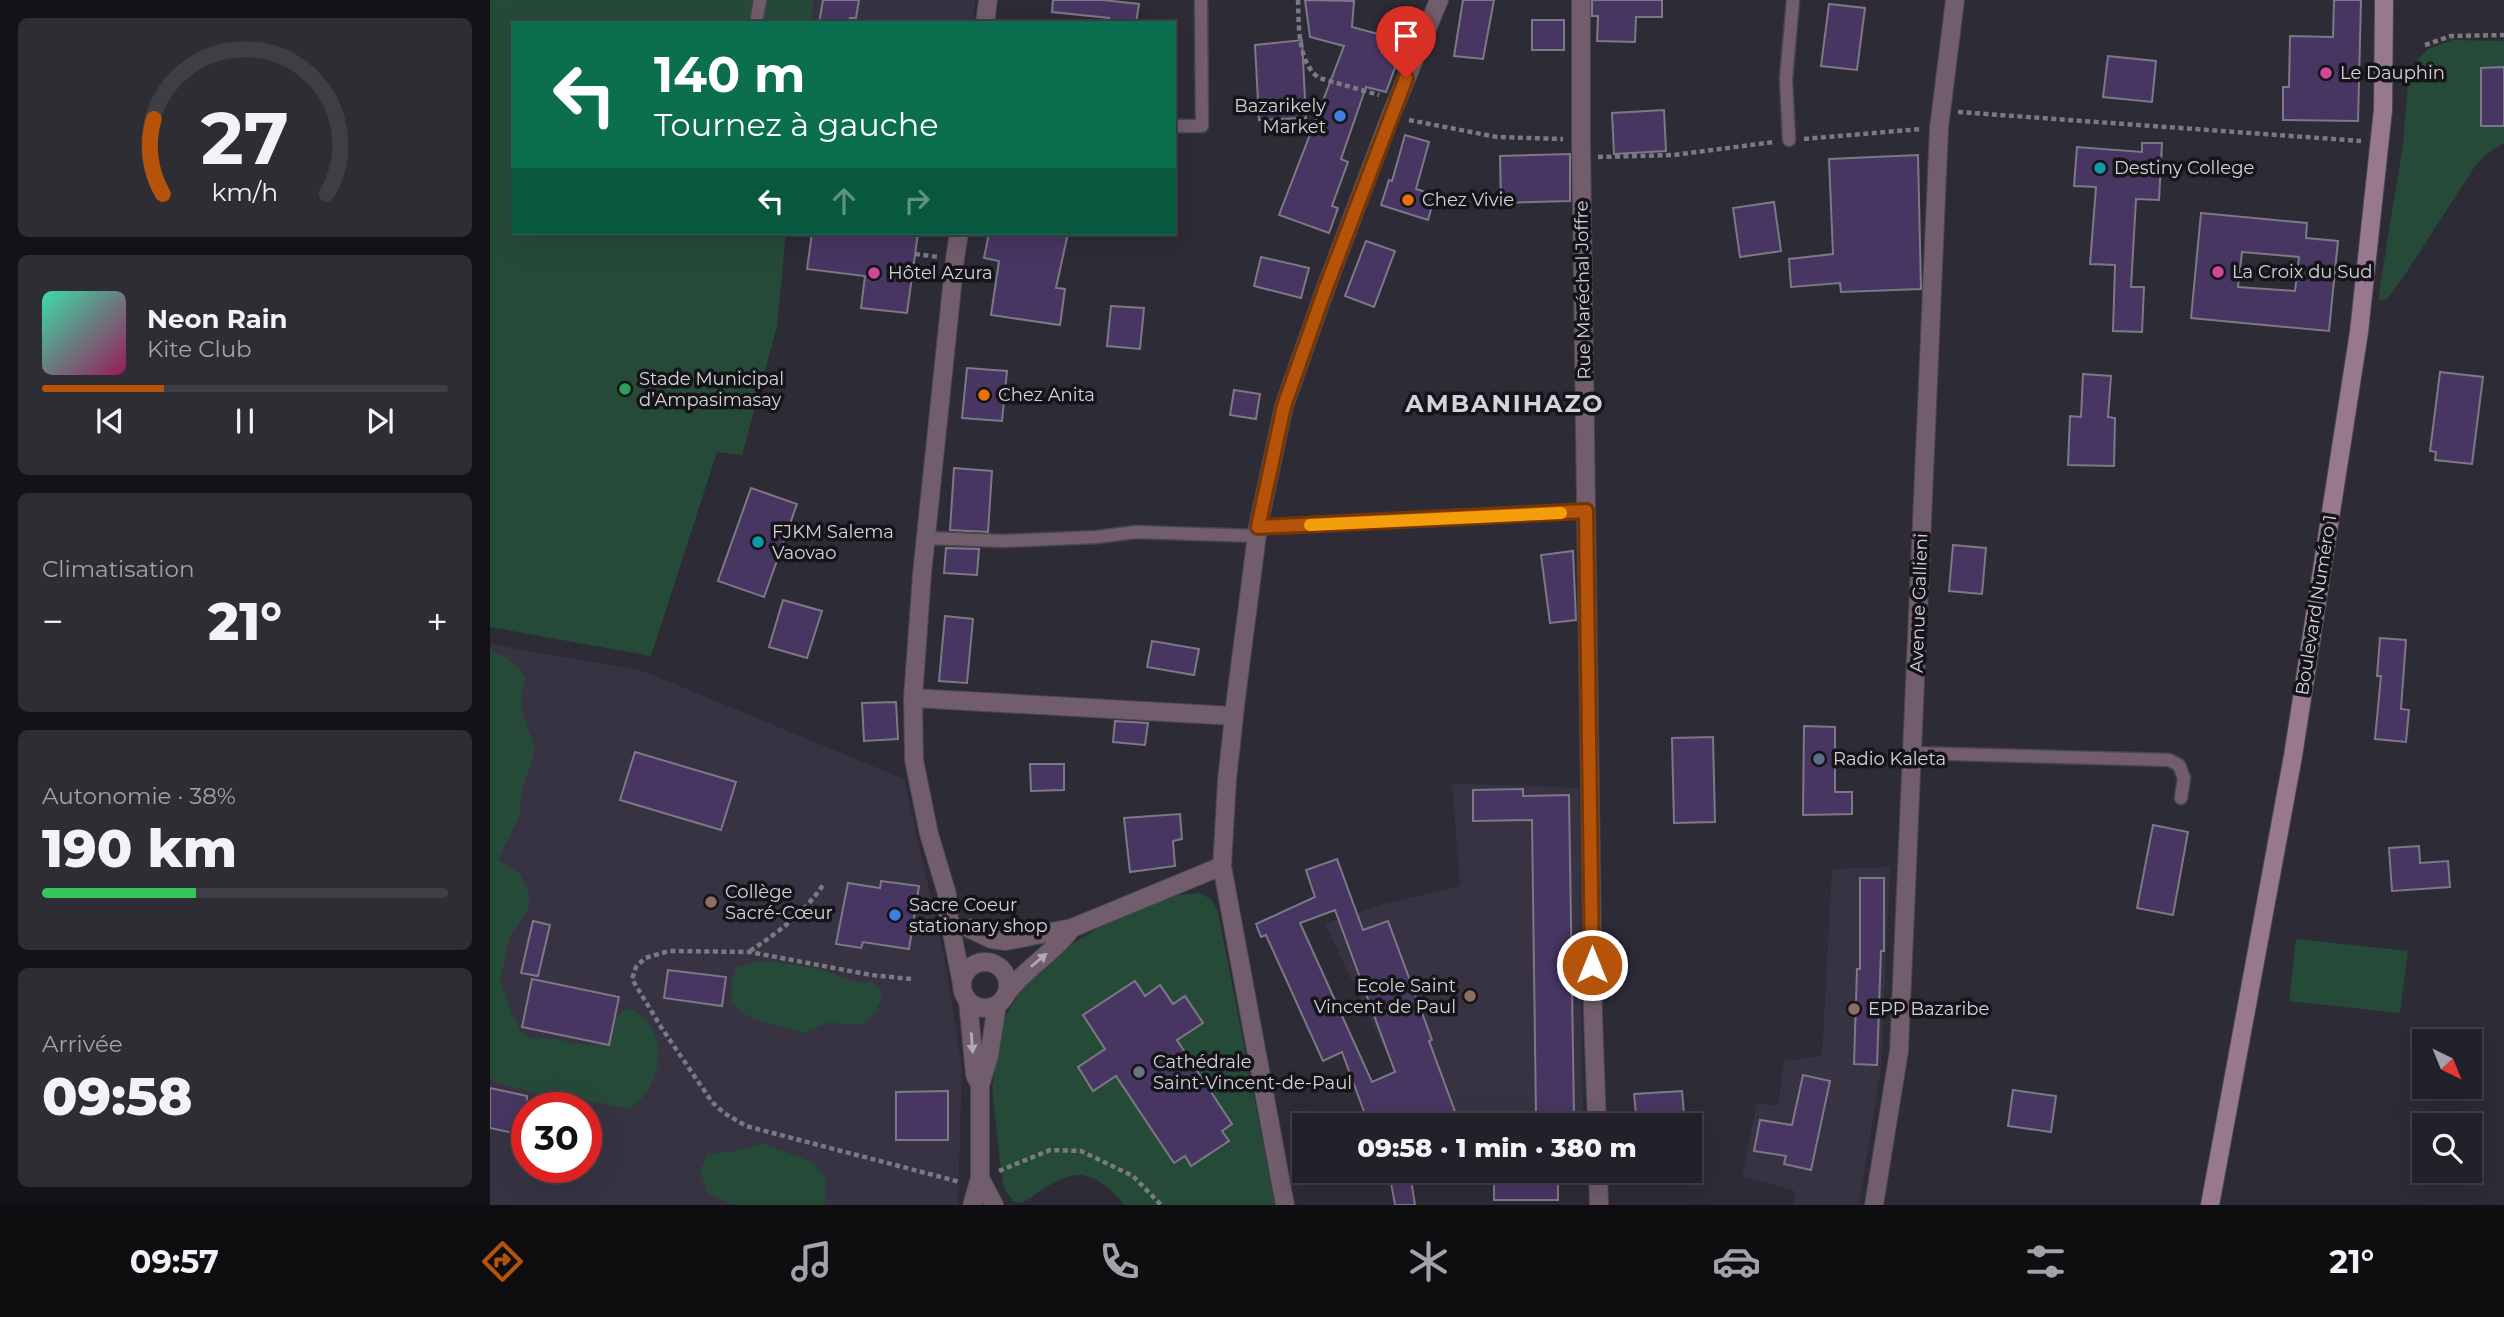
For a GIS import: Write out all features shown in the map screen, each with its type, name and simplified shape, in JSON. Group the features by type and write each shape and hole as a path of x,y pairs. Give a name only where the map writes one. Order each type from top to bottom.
{"main road":[{"name":"Boulevard Numéro 1","path":"2210,1205 2297,728 2359,332 2383,110 2384,0"}],"street":[{"path":"985,21 988,0"},
{"path":"1285,1205 1222,866 1234,716 1258,531 1284,406 1394,108 1439,0"},
{"name":"Rue Maréchal Joffre","path":"1581,0 1586,511 1597,1113"},
{"name":"Avenue Gallieni","path":"1874,1205 1899,1051 1940,119 1955,0"},
{"path":"959,235 913,698 914,760 929,834 947,894 947,908 965,992 975,1075 980,1085"},
{"path":"913,698 1234,716"},
{"path":"968,928 991,939 1006,941 1072,928 1222,866"},
{"path":"947,894 991,962 1000,967 1007,979 980,1085 980,1178 972,1205"},
{"path":"965,992 982,1008 1002,999 1019,976 1064,939 1072,928"},
{"path":"965,992 970,967 991,962 1025,939"},
{"path":"980,1178 994,1205"},
{"path":"1598,1183 1599,1205"}],"lane":[{"path":"756,21 760,0"},
{"path":"1176,126 1202,126 1201,0"},
{"path":"1789,140 1786,79 1793,0"},
{"path":"927,538 1002,541 1097,537 1136,532 1258,531 1586,511"},
{"path":"1913,753 2169,760 2179,765 2184,778 2181,798"}],"path":[{"path":"1298,0 1301,45 1312,73 1319,78 1394,108 1425,124 1581,149 1674,155 1940,119 2379,143"},
{"path":"2425,45 2451,36 2504,35"},
{"path":"750,952 796,918 811,903 823,885"},
{"path":"911,979 871,975 750,952 669,951 645,958 636,967 632,979 712,1102 723,1114 746,1126 959,1182 980,1178 1050,1150 1081,1151 1132,1176 1161,1205"}],"shaded area":[{"path":"814,0 975,0 973,21 811,21"},
{"name":"Collège Sacré-Cœur","path":"490,644 643,671 904,779 944,956 962,1067 958,1205 490,1205"},
{"name":"Ecole Saint Vincent de Paul","path":"1452,783 1579,788 1583,1113 1410,1113 1394,1069 1325,924 1384,904 1460,886"},
{"name":"EPP Bazaribe","path":"1890,867 1881,1068 1859,1205 1794,1205 1795,1191 1742,1176 1757,1104 1778,1105 1784,1061 1822,1056 1832,869"}],"green space":[{"name":"Stade Municipal d’Ampasimasay","path":"490,0 814,0 811,21 511,21 511,235 786,235 777,326 742,455 717,452 651,656 490,627"},
{"path":"2452,40 2504,41 2504,67 2481,68 2481,125 2504,126 2504,143 2485,155 2473,169 2406,273 2387,299 2382,301 2379,299 2379,293 2403,144 2409,69 2428,49"},
{"path":"490,652 511,661 526,679 521,710 535,746 523,785 519,817 498,860 520,874 529,892 529,908 510,937 500,979 512,1014 521,1032 529,1038 609,1045 615,1018 628,1008 648,1023 658,1045 658,1057 657,1069 646,1093 630,1109 602,1103 602,1092 536,1092 490,1080"},
{"path":"1199,893 1211,899 1218,912 1275,1205 1125,1205 1098,1181 1075,1175 1051,1184 1022,1203 1013,1201 1004,1188 992,1087 1004,1019 1020,992 1060,951 1104,925 1177,895"},
{"path":"2296,939 2408,951 2400,1013 2289,1001"},
{"path":"769,961 825,971 857,982 871,981 879,988 882,997 874,1014 863,1024 827,1023 802,1033 756,1020 732,1003 732,980 736,968"},
{"path":"764,1144 812,1162 825,1177 825,1205 733,1205 708,1193 700,1171 708,1154"}],"building":[{"path":"823,0 859,0 856,18 850,18 849,21 819,21"},
{"path":"1053,0 1103,0 1139,4 1136,21 1108,21 1109,18 1052,12"},
{"path":"1305,0 1354,1 1352,27 1382,35 1387,14 1413,19 1409,36 1407,35 1386,92 1366,87 1341,159 1348,162 1332,206 1338,208 1329,233 1279,215 1344,46 1310,37"},
{"path":"1463,0 1494,0 1483,59 1454,56"},
{"path":"1592,0 1662,0 1662,17 1636,17 1635,42 1597,41 1598,16 1592,16"},
{"name":"Le Dauphin","path":"2334,0 2361,0 2358,121 2283,120 2283,87 2289,87 2290,36 2333,37"},
{"path":"1829,4 1865,8 1857,70 1821,66"},
{"path":"1532,20 1564,20 1564,50 1532,50"},
{"path":"1302,40 1306,118 1259,120 1255,45"},
{"path":"2108,56 2156,61 2152,102 2103,97"},
{"path":"2504,67 2504,126 2481,126 2481,68"},
{"path":"1664,110 1666,151 1614,154 1612,113"},
{"path":"1405,135 1429,142 1416,189 1435,195 1428,220 1381,205 1389,180 1392,181"},
{"path":"2142,143 2162,143 2159,200 2136,199 2131,287 2144,287 2142,332 2113,331 2115,265 2090,264 2096,187 2074,186 2077,147 2142,152"},
{"path":"1570,154 1570,201 1501,203 1500,156"},
{"path":"1918,155 1921,289 1841,292 1840,283 1791,287 1789,259 1833,254 1829,159"},
{"path":"1774,202 1781,251 1740,257 1733,208"},
{"name":"La Croix du Sud","path":"2201,213 2307,223 2306,238 2338,241 2329,331 2191,318","holes":["2242,252 2299,257 2295,291 2238,287"]},
{"name":"Hôtel Azura","path":"812,235 918,235 907,313 861,308 865,276 807,269"},
{"path":"989,235 1068,235 1056,288 1065,289 1060,325 991,315 999,261 984,258"},
{"path":"1366,241 1395,251 1374,307 1345,296"},
{"path":"1261,257 1309,268 1301,298 1254,286"},
{"path":"1111,306 1144,308 1140,349 1107,346"},
{"name":"Chez Anita","path":"967,368 1007,371 1002,421 962,418"},
{"path":"2440,372 2483,377 2472,464 2435,460 2436,452 2430,451"},
{"path":"2083,374 2111,376 2108,417 2115,418 2114,466 2068,465 2070,416 2081,417"},
{"path":"1234,390 1260,394 1256,419 1230,415"},
{"path":"954,468 992,471 988,532 950,530"},
{"name":"FJKM Salema Vaovao","path":"751,488 797,504 764,597 718,581"},
{"path":"1953,545 1986,548 1982,594 1949,591"},
{"path":"946,548 979,549 977,575 944,573"},
{"path":"1573,551 1576,620 1550,623 1541,555"},
{"path":"783,600 822,611 807,658 769,647"},
{"path":"945,616 973,619 967,683 939,681"},
{"path":"2380,638 2406,640 2401,709 2409,710 2406,742 2375,739 2381,676 2377,676"},
{"path":"1152,641 1199,649 1194,675 1147,667"},
{"path":"896,702 898,739 864,741 862,703"},
{"path":"1115,721 1148,723 1145,745 1113,742"},
{"name":"Radio Kaleta","path":"1804,726 1835,727 1835,792 1852,792 1852,814 1803,815"},
{"path":"1713,737 1715,822 1674,823 1672,738"},
{"path":"635,752 736,782 721,830 620,800"},
{"path":"1030,764 1064,764 1064,790 1031,791"},
{"path":"1523,789 1523,796 1569,795 1574,1113 1536,1113 1532,820 1473,821 1473,790"},
{"path":"1180,814 1182,839 1173,841 1175,866 1130,872 1124,818"},
{"path":"2153,825 2188,832 2173,915 2137,908"},
{"path":"2419,846 2420,863 2448,861 2450,887 2392,891 2389,848"},
{"path":"1337,859 1363,930 1388,921 1456,1113 1365,1113 1342,1052 1323,1061 1266,935 1261,937 1256,924 1315,897 1306,870","holes":["1335,910 1395,1072 1372,1082 1300,923"]},
{"path":"1860,878 1884,878 1884,951 1881,951 1877,1065 1854,1064 1857,969 1860,969"},
{"path":"881,881 919,886 909,949 863,942 861,948 836,944 848,883 880,888"},
{"path":"533,921 550,925 538,976 521,973"},
{"path":"668,970 726,977 722,1006 664,998"},
{"path":"532,979 619,997 609,1045 522,1027"},
{"name":"Cathédrale Saint-Vincent-de-Paul","path":"1135,981 1145,996 1160,985 1173,1004 1185,996 1203,1023 1177,1040 1232,1124 1222,1131 1229,1141 1191,1166 1185,1156 1174,1163 1116,1076 1093,1091 1078,1067 1105,1049 1083,1015"},
{"path":"1803,1075 1830,1081 1811,1170 1784,1164 1786,1156 1754,1151 1760,1120 1792,1125"},
{"path":"490,1088 511,1093 511,1133 490,1128"},
{"path":"2013,1090 2056,1096 2051,1132 2008,1126"},
{"path":"948,1091 948,1140 896,1140 896,1092"},
{"path":"1682,1091 1684,1113 1636,1113 1634,1094"},
{"path":"1391,1183 1412,1183 1415,1205 1395,1205"},
{"path":"1494,1183 1558,1183 1558,1200 1494,1200"}],"slow traffic":[{"path":"1310,525 1561,513"}],"place":[{"name":"Le Dauphin","path":"2326,73"},
{"name":"Bazarikely Market","path":"1340,116"},
{"name":"Destiny College","path":"2100,168"},
{"name":"Chez Vivie","path":"1408,200"},
{"name":"La Croix du Sud","path":"2218,272"},
{"name":"Hôtel Azura","path":"874,273"},
{"name":"Stade Municipal d’Ampasimasay","path":"625,389"},
{"name":"Chez Anita","path":"984,395"},
{"name":"FJKM Salema Vaovao","path":"758,542"},
{"name":"Radio Kaleta","path":"1819,759"},
{"name":"Collège Sacré-Cœur","path":"711,902"},
{"name":"Sacre Coeur stationary shop","path":"895,915"},
{"name":"Ecole Saint Vincent de Paul","path":"1470,996"},
{"name":"EPP Bazaribe","path":"1854,1009"},
{"name":"Cathédrale Saint-Vincent-de-Paul","path":"1139,1072"}],"district":[{"name":"AMBANIHAZO","path":"1505,404"}],"route":[{"path":"1406,78 1284,406 1258,527 1586,511 1592,965"}]}
